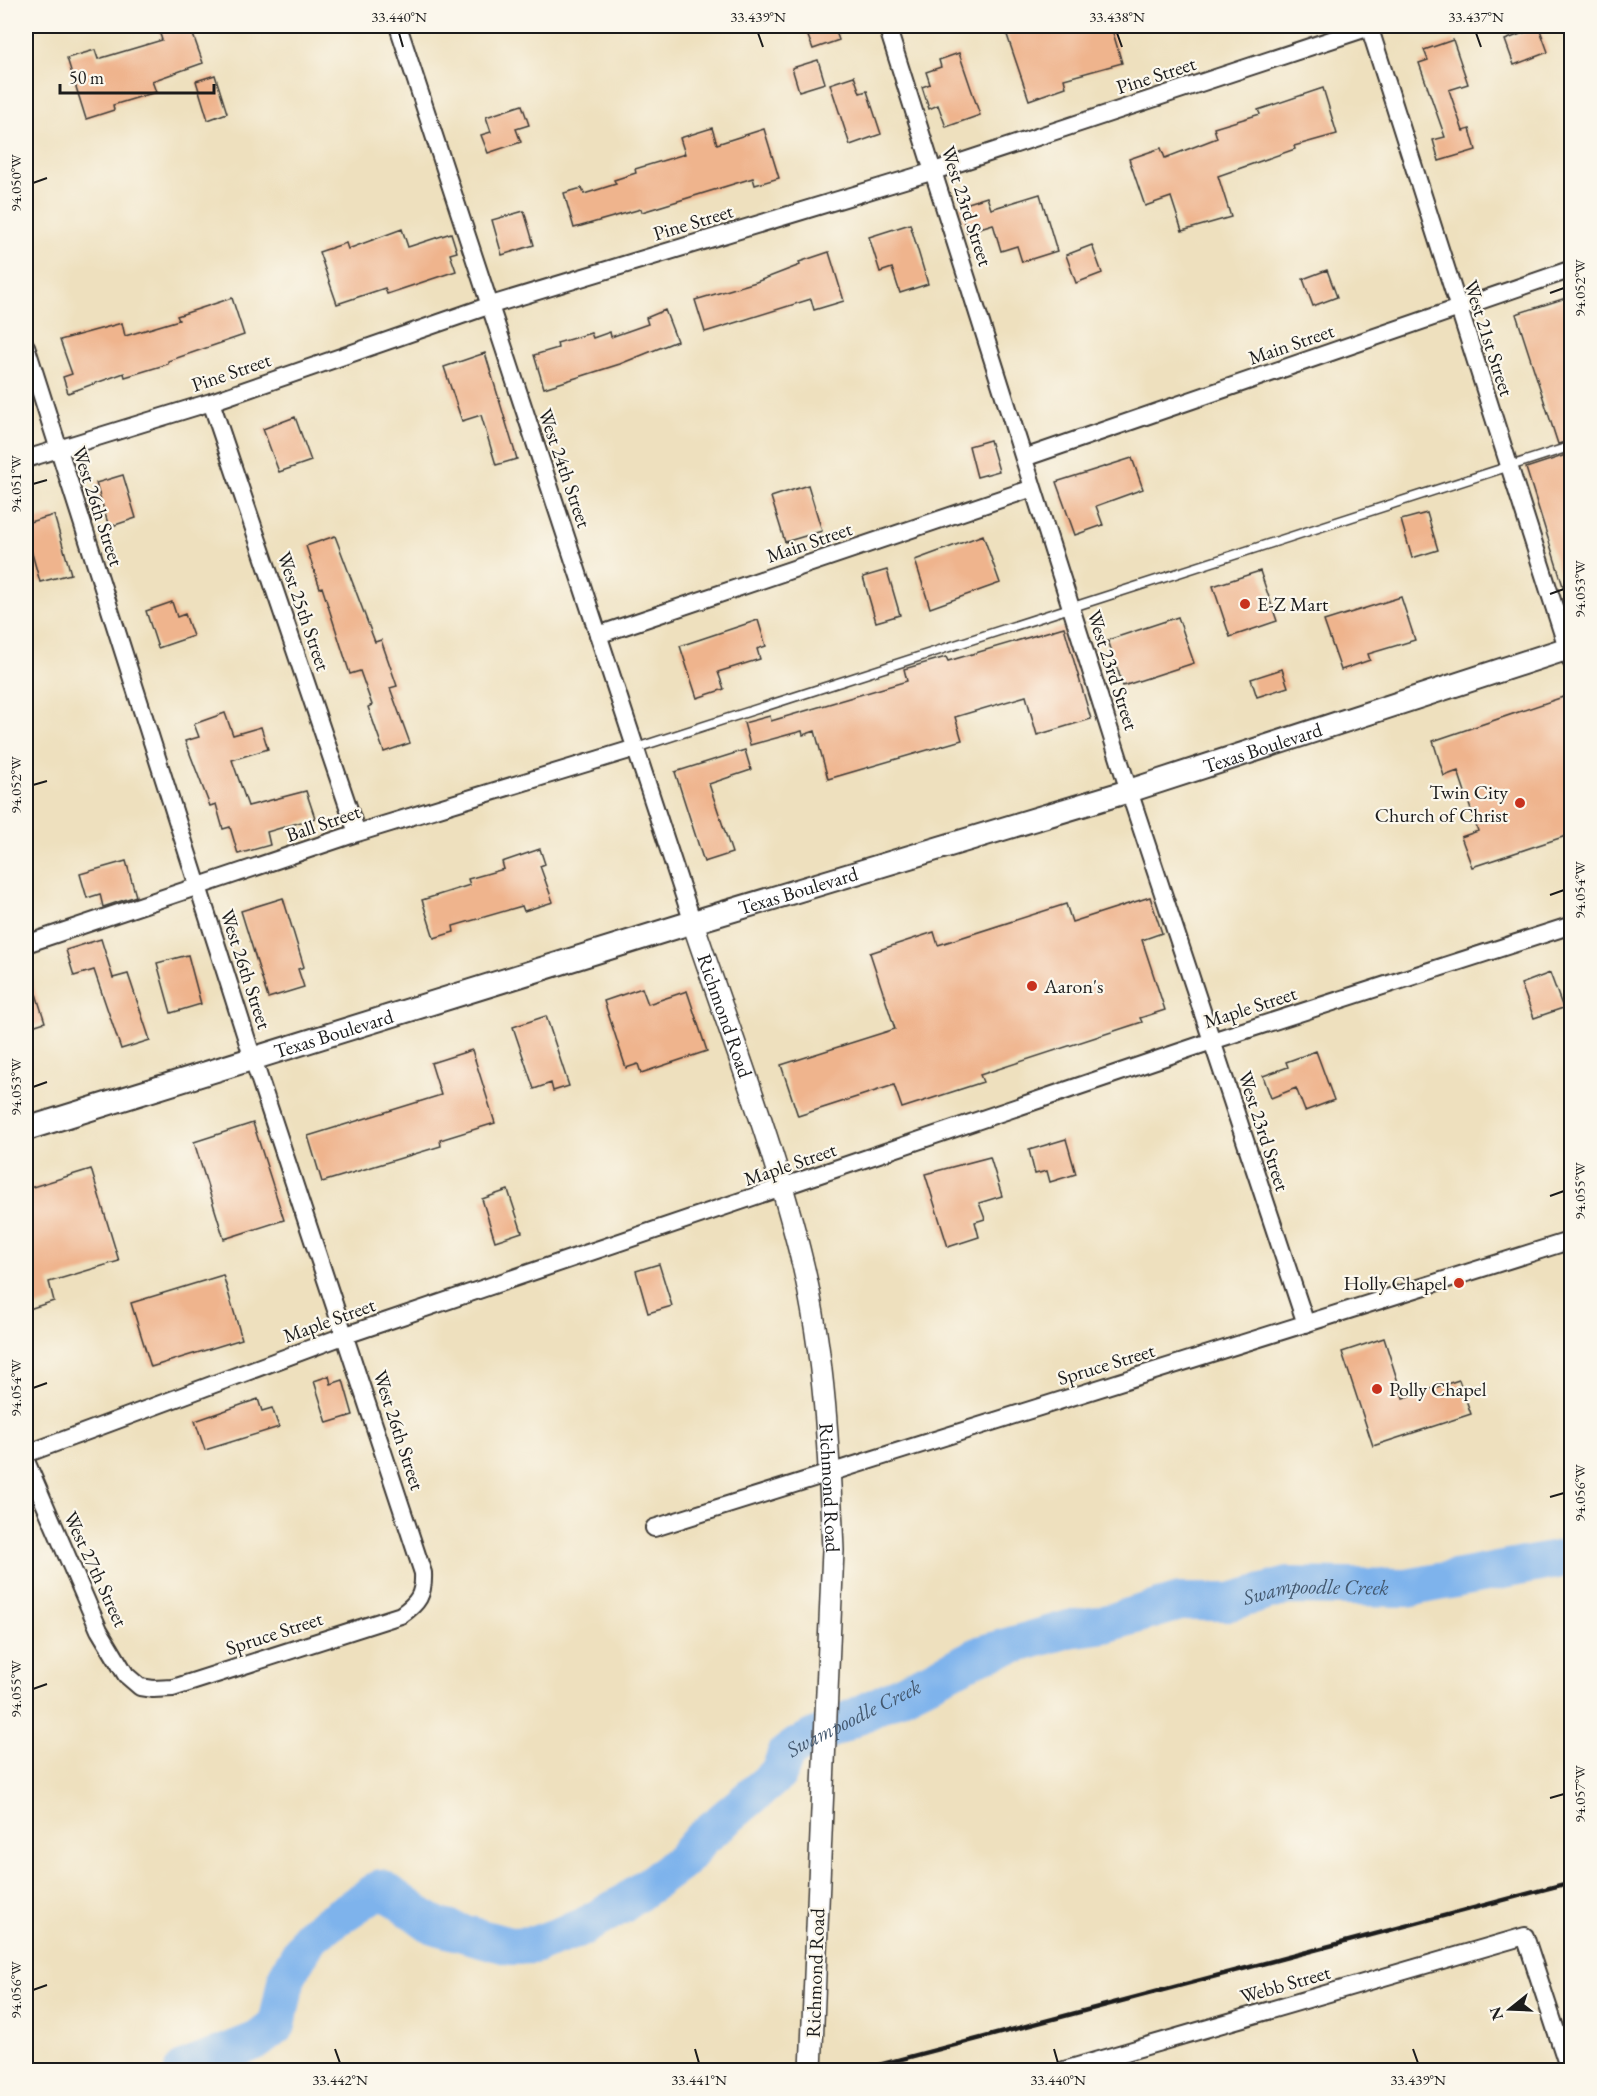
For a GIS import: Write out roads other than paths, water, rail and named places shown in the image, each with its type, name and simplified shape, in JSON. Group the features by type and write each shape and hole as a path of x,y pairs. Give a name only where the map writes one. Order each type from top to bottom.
{"main road":[{"name":"Texas Boulevard","path":"26,1129 693,922 1129,791 1570,653"}],"street":[{"name":"West 24th Street","path":"398,26 488,306 693,922"},
{"name":"West 23rd Street","path":"887,26 1129,791 1306,1324"},
{"name":"Pine Street","path":"26,459 210,402 488,306 934,171 1371,26"},
{"name":"West 21st Street","path":"1371,26 1508,467 1570,653"},
{"name":"Main Street","path":"1024,458 1572,269"},
{"name":"West 26th Street","path":"26,346 253,1059 423,1573 424,1589 417,1603"},
{"name":"West 25th Street","path":"210,402 357,833"},
{"name":"Main Street","path":"598,635 1033,488"},
{"name":"Ball Street","path":"26,944 357,833 636,748"},
{"name":"Richmond Road","path":"693,922 783,1188 803,1267 817,1345 830,1474 833,1550 811,2070"},
{"name":"Maple Street","path":"26,1454 346,1335 1212,1041 1572,925"},
{"name":"Spruce Street","path":"654,1528 1572,1240"},
{"name":"West 27th Street","path":"27,1470 99,1630 126,1675 140,1687"},
{"name":"Spruce Street","path":"140,1687 173,1688 400,1615 417,1603"},
{"name":"Webb Street","path":"1064,2070 1525,1936 1569,2070"}],"lane":[{"path":"636,748 1572,446"}],"waterway":[{"name":"Swampoodle Creek","path":"183,2070 258,2040 277,2025 287,1976 310,1936 381,1888 433,1925 510,1946 534,1945 583,1927 623,1904 682,1861 701,1839 779,1773 786,1754 797,1746 982,1654 1069,1629 1105,1624 1180,1602 1230,1602 1288,1586 1407,1588 1572,1557"}],"railway":[{"path":"860,2070 1572,1882"}],"place":[{"name":"E-Z Mart","path":"1245,604"},
{"name":"Twin City Church of Christ","path":"1520,803"},
{"name":"Aaron's","path":"1032,986"},
{"name":"Holly Chapel","path":"1459,1283"},
{"name":"Polly Chapel","path":"1377,1389"}]}
